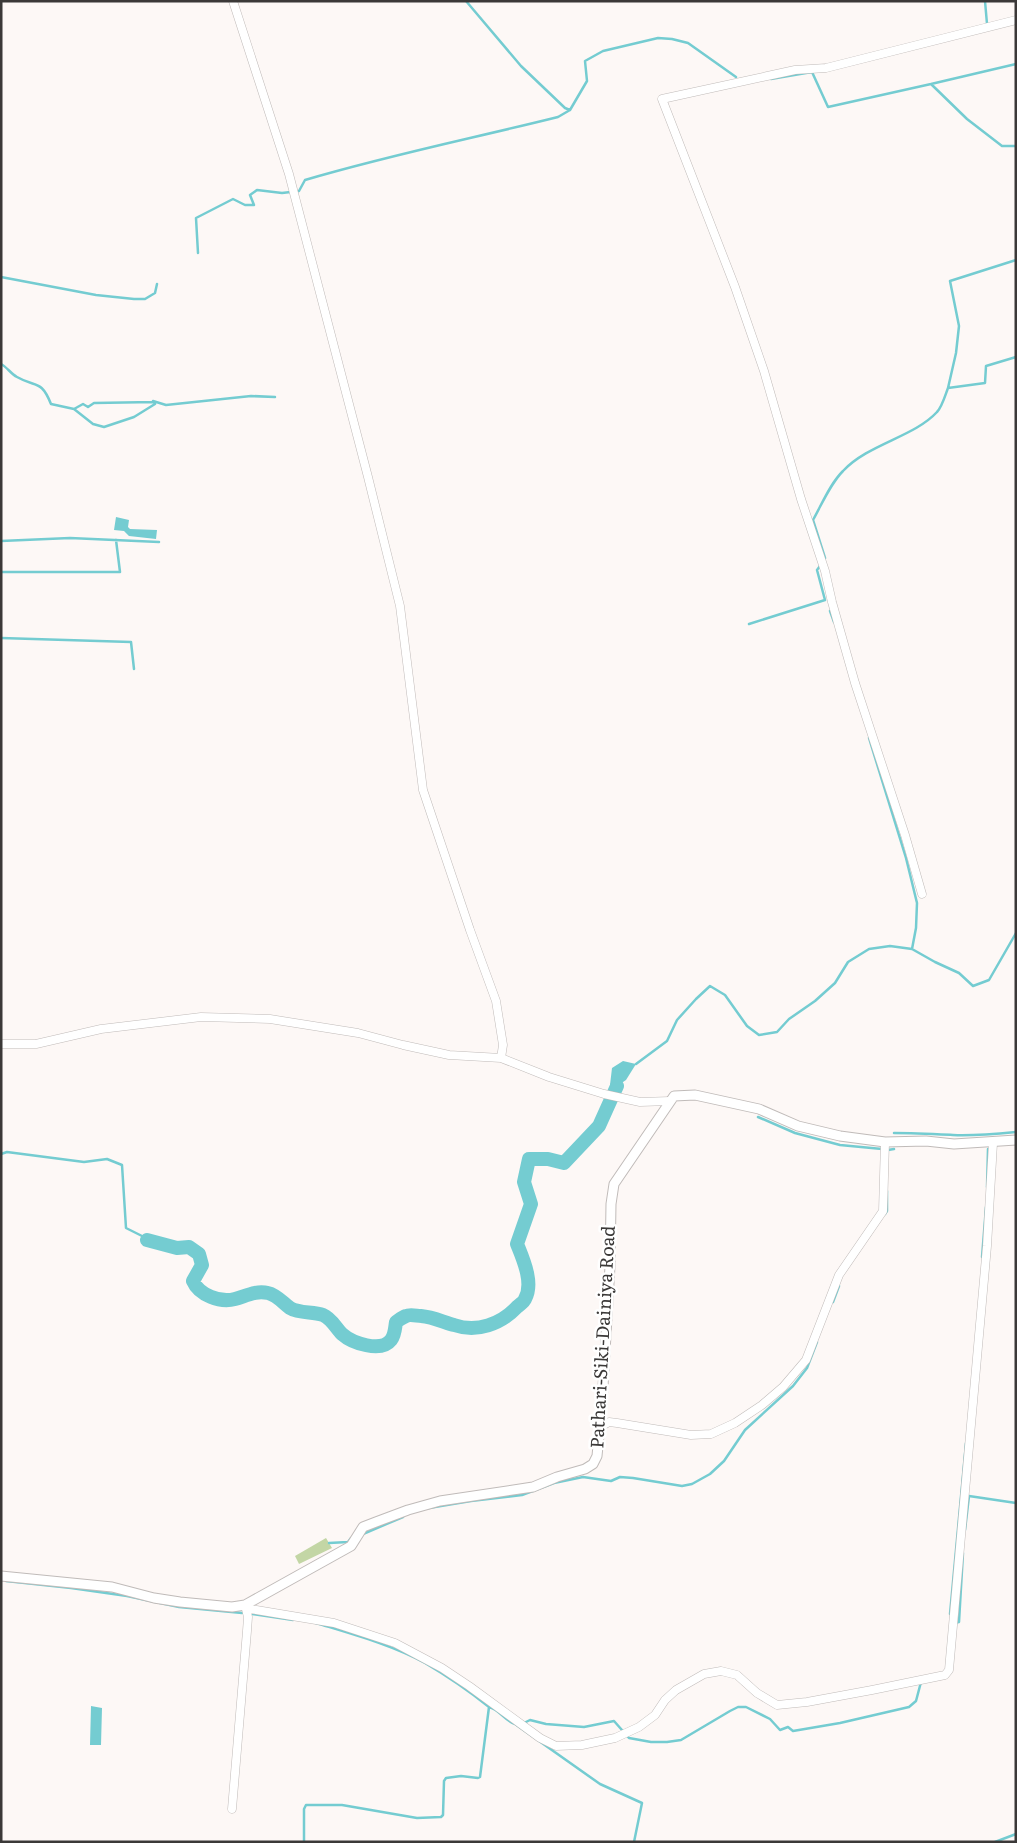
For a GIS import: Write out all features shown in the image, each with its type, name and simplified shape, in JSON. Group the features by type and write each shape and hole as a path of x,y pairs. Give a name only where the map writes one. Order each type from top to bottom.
{"main road":[{"path":"670,1101 674,1096 695,1095 759,1109 798,1126 840,1136 885,1142 926,1141 954,1144 993,1143 1016,1140"},
{"name":"Pathari-Siki-Dainiya Road","path":"1,1576 112,1587 154,1598 180,1602 232,1607 245,1605 351,1546 363,1528 376,1522 440,1501 533,1487 557,1477 585,1469 593,1464 597,1456 600,1427 610,1266 611,1204 614,1184 670,1101"}],"street":[{"path":"233,1 289,174 368,477 400,606 423,790 496,1001 504,1045 501,1058"},
{"path":"922,894 905,835 855,683 825,571 801,499 764,371 735,287 662,99 794,70 826,68 1016,20"},
{"path":"1,1044 36,1044 101,1029 201,1017 270,1018 358,1033 403,1045 450,1054 501,1058 549,1077 604,1094 640,1102 670,1101"},
{"path":"600,1427 609,1422 691,1435 711,1434 735,1423 762,1405 782,1387 806,1360 839,1274 883,1211 885,1142"},
{"path":"245,1605 250,1609 334,1623 395,1644 442,1668 540,1738 556,1746 590,1744 615,1738 639,1727 655,1715 665,1700 676,1690 704,1674 721,1671 737,1675 757,1693 777,1704 807,1702 945,1675 949,1670 975,1397 988,1246 993,1143"},
{"path":"232,1808 248,1632 248,1617 245,1605"}],"green space":[{"path":"326,1538 332,1548 299,1564 295,1556"}],"water":[{"path":"116,517 129,520 128,527 130,529 157,530 156,539 129,536 124,531 114,530"},
{"path":"623,1061 636,1064 626,1080 617,1086 610,1085 612,1068"},
{"path":"91,1706 102,1708 101,1745 90,1745"}],"waterway":[{"path":"466,1 521,66 565,108 570,110 587,81 585,61 603,51 658,38 688,43 736,77"},
{"path":"985,1 987,24"},
{"path":"931,84 1016,64"},
{"path":"771,79 812,72 828,107 931,84 967,119 1002,146 1016,146"},
{"path":"198,253 196,218 233,199 245,205 254,205 250,195 257,190 282,193 299,191 305,180 558,117 570,110"},
{"path":"948,388 956,353 959,326 950,281 1016,260"},
{"path":"1,277 96,295 134,299 145,299 155,293 157,284"},
{"path":"825,558 813,520 838,476 865,454 904,435 927,421 939,410 948,388 985,383 986,366 1016,357"},
{"path":"1,364 17,377 41,387 51,404 74,409 93,424 104,427 134,417 155,404"},
{"path":"153,401 166,405 251,396 275,397"},
{"path":"74,409 83,404 88,407 94,403 154,402"},
{"path":"1,541 70,538 159,542"},
{"path":"1,572 120,572 116,540"},
{"path":"749,624 825,600 817,570 820,566"},
{"path":"830,611 834,622"},
{"path":"1,638 131,642 134,669"},
{"path":"869,738 906,858 917,903 916,928 912,949"},
{"path":"636,1064 667,1041 677,1020 710,986 725,995 747,1026 759,1035 777,1032 789,1019 815,1001 835,983 848,962 869,949 890,946 912,949 959,973 973,986 989,980 1016,933"},
{"path":"147,1240 177,1248 189,1247 199,1254 202,1265 193,1281 200,1290 211,1297 229,1300 255,1293 268,1293 277,1297 294,1310 326,1316 342,1334 352,1341 367,1345 381,1346 386,1344 393,1336 396,1322 408,1315 430,1317 463,1327 471,1328 488,1325 511,1313 524,1301 527,1293 527,1271 517,1244 531,1204 524,1182 529,1159 548,1159 564,1163 599,1126 617,1086"},
{"path":"758,1117 795,1133 840,1145 882,1149"},
{"path":"894,1133 969,1135 1016,1132"},
{"path":"888,1150 894,1149"},
{"path":"987,1187 988,1149"},
{"path":"1,1154 7,1152 84,1162 107,1159 122,1165 126,1228 144,1237"},
{"path":"885,1214 887,1211 887,1191"},
{"path":"982,1257 986,1207"},
{"path":"833,1302 839,1286"},
{"path":"429,1508 522,1495 554,1483 583,1477 611,1481 620,1477 633,1478 682,1486 692,1484 710,1474 724,1461 745,1430 793,1386 807,1368 817,1342"},
{"path":"950,1614 966,1443"},
{"path":"965,1530 969,1496 1016,1503"},
{"path":"363,1534 403,1517"},
{"path":"329,1543 348,1542 351,1538"},
{"path":"954,1623 959,1622 963,1553"},
{"path":"6,1581 127,1596 179,1607 242,1613"},
{"path":"252,1614 293,1620"},
{"path":"316,1623 372,1640 425,1663 450,1678 489,1707"},
{"path":"524,1723 530,1720 546,1724 584,1727 614,1721 629,1738 651,1742 667,1742 681,1740 730,1711 738,1707 746,1707 770,1719 780,1730 788,1727 793,1731 840,1723 909,1707 916,1701 921,1682"},
{"path":"304,1842 304,1809 306,1805 342,1805 417,1818 441,1817 443,1815 444,1781 446,1778 461,1776 480,1777 489,1707 496,1710 600,1784 642,1803 634,1842"},
{"path":"995,1842 1016,1834"}]}
